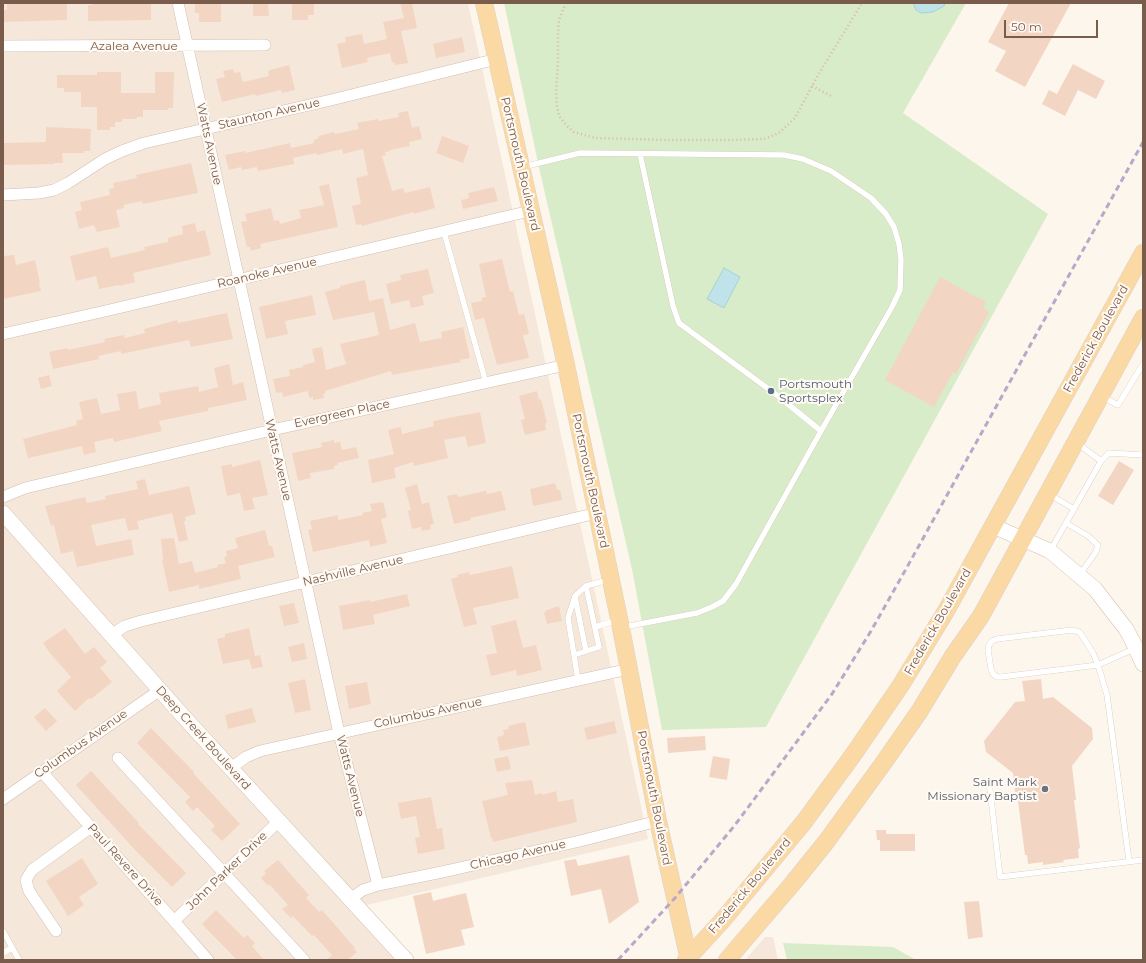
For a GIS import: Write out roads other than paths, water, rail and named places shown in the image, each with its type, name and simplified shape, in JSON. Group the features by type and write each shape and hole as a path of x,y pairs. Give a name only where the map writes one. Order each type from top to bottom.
{"main road":[{"name":"Portsmouth Boulevard","path":"484,3 520,168 566,365 620,623 658,821 688,959"},
{"name":"Frederick Boulevard","path":"688,959 759,878 804,822 853,755 909,672 946,611 1143,253"},
{"path":"727,960 794,883 822,848 882,765 981,616 1143,318"}],"street":[{"name":"Watts Avenue","path":"178,3 339,733 378,885"},
{"name":"Azalea Avenue","path":"3,46 187,46 266,44"},
{"name":"Staunton Avenue","path":"3,195 39,193 54,190 68,183 105,159 144,143 497,59"},
{"name":"Roanoke Avenue","path":"3,334 530,211"},
{"name":"Evergreen Place","path":"3,497 25,488 272,430 566,365"},
{"name":"Deep Creek Boulevard","path":"3,513 160,690 406,960"},
{"name":"Nashville Avenue","path":"111,635 125,626 141,621 597,513"},
{"path":"993,526 1050,552 1095,589 1126,629 1143,664"},
{"name":"Columbus Avenue","path":"231,768 246,757 260,751 629,669"},
{"name":"Columbus Avenue","path":"3,799 160,690"},
{"path":"118,758 304,960"},
{"name":"Paul Revere Drive","path":"42,772 208,960"},
{"name":"John Parker Drive","path":"174,921 279,821"},
{"name":"Chicago Avenue","path":"378,885 580,841 658,821"},
{"path":"56,931 29,891 26,880 32,870 91,827"},
{"path":"350,898 363,890 378,885"}],"lane":[{"path":"520,168 580,153 784,155 803,159 831,171 871,198 886,214 894,227 899,244 901,260 900,290 892,307 736,584 723,601 712,607 697,612 595,627"},
{"path":"640,154 679,323 778,396 821,431"},
{"path":"444,232 486,383"},
{"path":"1100,396 1118,405 1143,364"},
{"path":"1075,442 1101,461"},
{"path":"1050,552 1101,461 1109,453 1143,455"},
{"path":"1048,493 1074,509"},
{"path":"1066,522 1088,536 1098,545 1096,552 1079,576"},
{"path":"578,680 568,618 575,596 586,586 611,580"},
{"path":"574,655 599,647 586,586"},
{"path":"575,596 586,651"},
{"path":"1129,861 1108,695 1098,665 1093,653 1081,634 1076,630 997,639 992,641 989,645 991,669 996,677 1098,665 1136,648"},
{"path":"989,781 1000,877 1143,860"},
{"path":"3,931 19,960"},
{"path":"3,953 12,948"}],"water":[{"path":"913,3 945,3 944,6 933,12 921,13 916,10"},
{"path":"724,268 740,277 724,308 707,299"}],"railway":[{"path":"618,960 675,898 735,825 832,694 871,631 906,569 1143,142"}],"place":[{"name":"Portsmouth Sportsplex","path":"771,391"},
{"name":"Saint Mark Missionary Baptist","path":"1045,789"}]}
